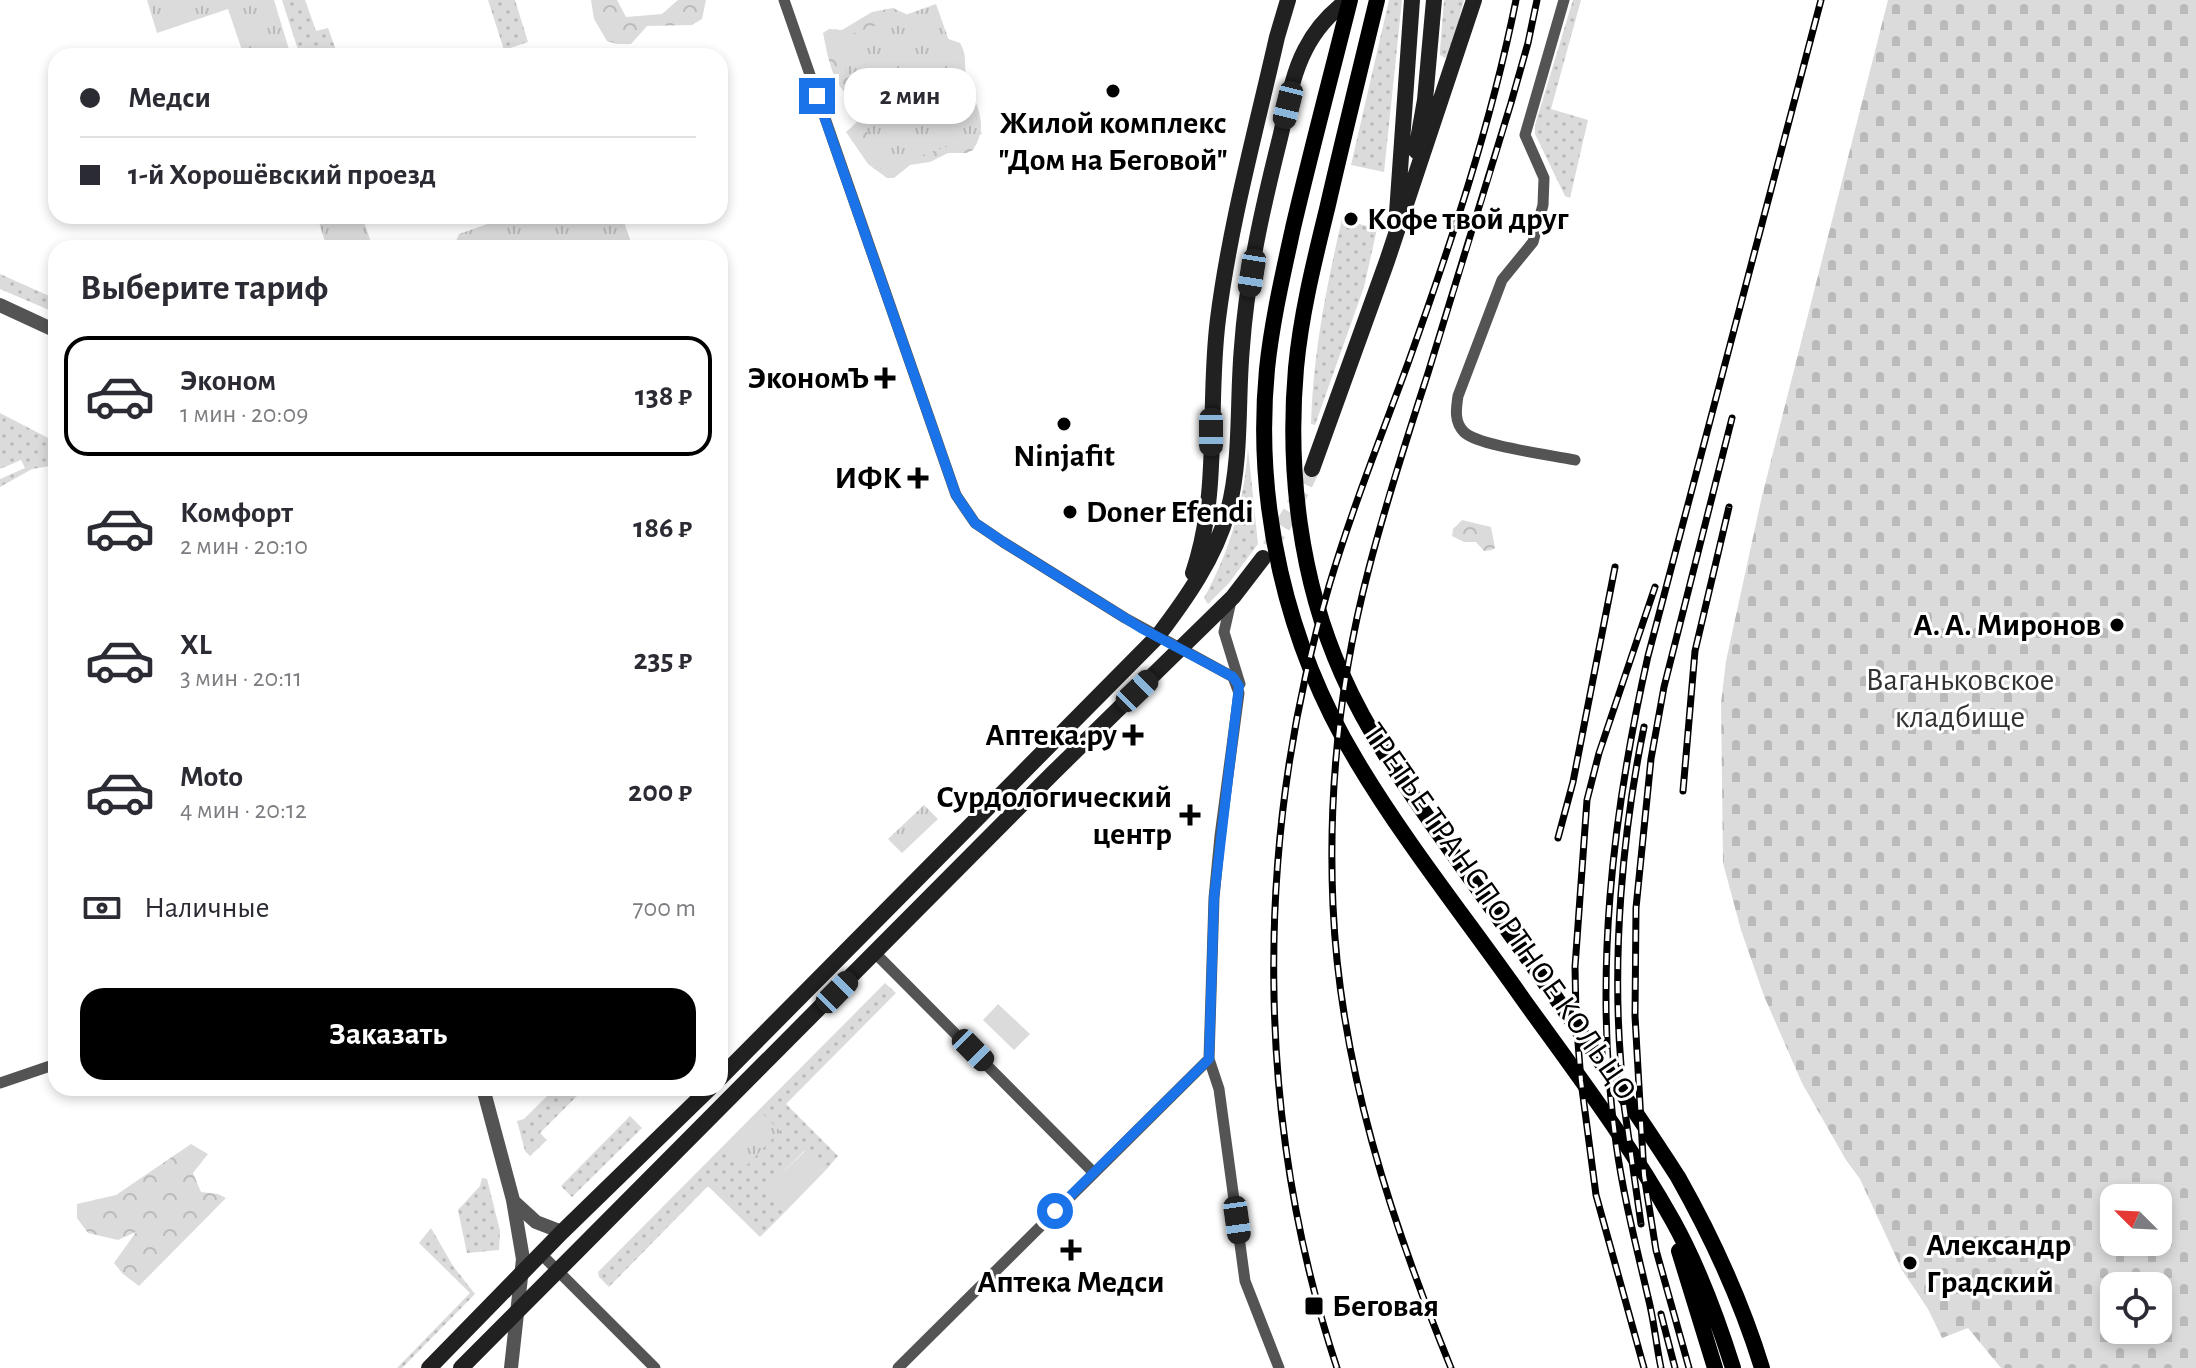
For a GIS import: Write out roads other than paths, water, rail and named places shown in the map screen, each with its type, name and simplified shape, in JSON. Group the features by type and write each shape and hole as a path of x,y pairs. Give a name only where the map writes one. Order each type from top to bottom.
{"main road":[{"path":"1157,637 1183,596 1205,531 1211,486 1211,400 1218,318 1266,85 1288,0"},
{"path":"728,1070 1157,637 1199,577 1220,535 1236,468 1242,344 1248,296 1260,221 1295,75 1306,47 1322,23 1349,0"},
{"name":"ТРЕТЬЕ ТРАНСПОРТНОЕ КОЛЬЦО","path":"1349,0 1274,318 1265,412 1266,467 1273,536 1292,618 1320,691 1356,760 1630,1149 1674,1223 1718,1318 1733,1368"},
{"name":"ТРЕТЬЕ ТРАНСПОРТНОЕ КОЛЬЦО","path":"1377,0 1300,332 1293,449 1299,517 1319,610 1342,674 1380,744 1678,1177 1713,1238 1745,1312 1762,1368"},
{"path":"1387,261 1399,198 1412,0"},
{"path":"1400,223 1420,132 1434,0"},
{"path":"1312,469 1387,261 1474,0"},
{"path":"461,1368 1054,772 1233,597 1263,558"},
{"path":"429,1368 702,1096"},
{"path":"1648,1180 1680,1254 1715,1368"}],"street":[{"path":"784,0 956,495 975,523 1157,637 1233,677 1239,693"},
{"path":"1564,0 1525,135 1546,186 1538,227 1530,247 1502,280 1458,396 1456,415 1465,433 1480,441 1575,460"},
{"path":"0,305 48,327"},
{"path":"1233,597 1224,632 1238,673 1239,693 1214,898 1209,1059 1219,1089 1245,1281 1279,1368"},
{"path":"875,953 1094,1173"},
{"path":"898,1368 1209,1059"},
{"path":"0,1083 48,1067"},
{"path":"485,1096 522,1246 523,1272 511,1368"},
{"path":"513,1200 536,1222 562,1232"},
{"path":"541,1254 556,1273 655,1368"},
{"path":"523,1272 537,1279 556,1273"}],"tunnel":[{"path":"1270,547 1312,469"}],"railway":[{"path":"1337,1368 1310,1273 1290,1176 1278,1078 1274,978 1277,879 1287,779 1304,682 1329,586 1454,230 1482,139 1516,0"},
{"path":"1451,1368 1389,1200 1358,1084 1338,966 1333,906 1332,821 1338,736 1350,651 1369,568 1511,103 1537,0"},
{"path":"1661,1368 1622,1182 1609,1082 1607,959 1616,837 1648,656 1821,0"},
{"path":"1689,1368 1656,1250 1644,1175 1635,1016 1636,908 1651,759 1664,687 1732,418"},
{"path":"1683,791 1695,651 1729,507"},
{"path":"1558,838 1573,782 1615,567"},
{"path":"1644,1368 1596,1195 1581,1081 1575,967 1587,800 1599,753 1655,587"},
{"path":"1621,1065 1618,982 1621,896 1630,810 1644,727"},
{"path":"1624,1105 1641,1224"},
{"path":"1661,1314 1675,1368"}],"place":[{"name":"Жилой комплекс \"Дом на Беговой\"","path":"1113,91"},
{"name":"Кофе твой друг","path":"1351,219"},
{"name":"ЭкономЪ","path":"885,378"},
{"name":"Ninjafit","path":"1064,424"},
{"name":"ИФК","path":"918,478"},
{"name":"Doner Efendi","path":"1070,512"},
{"name":"А. А. Миронов","path":"2117,625"},
{"name":"Аптека.ру","path":"1133,735"},
{"name":"Сурдологический центр","path":"1190,815"},
{"name":"Аптека Медси","path":"1071,1250"},
{"name":"Александр Градский","path":"1910,1263"},
{"name":"Беговая","path":"1314,1306"}],"park label":[{"name":"Ваганьковское кладбище","path":"1960,698"}]}
